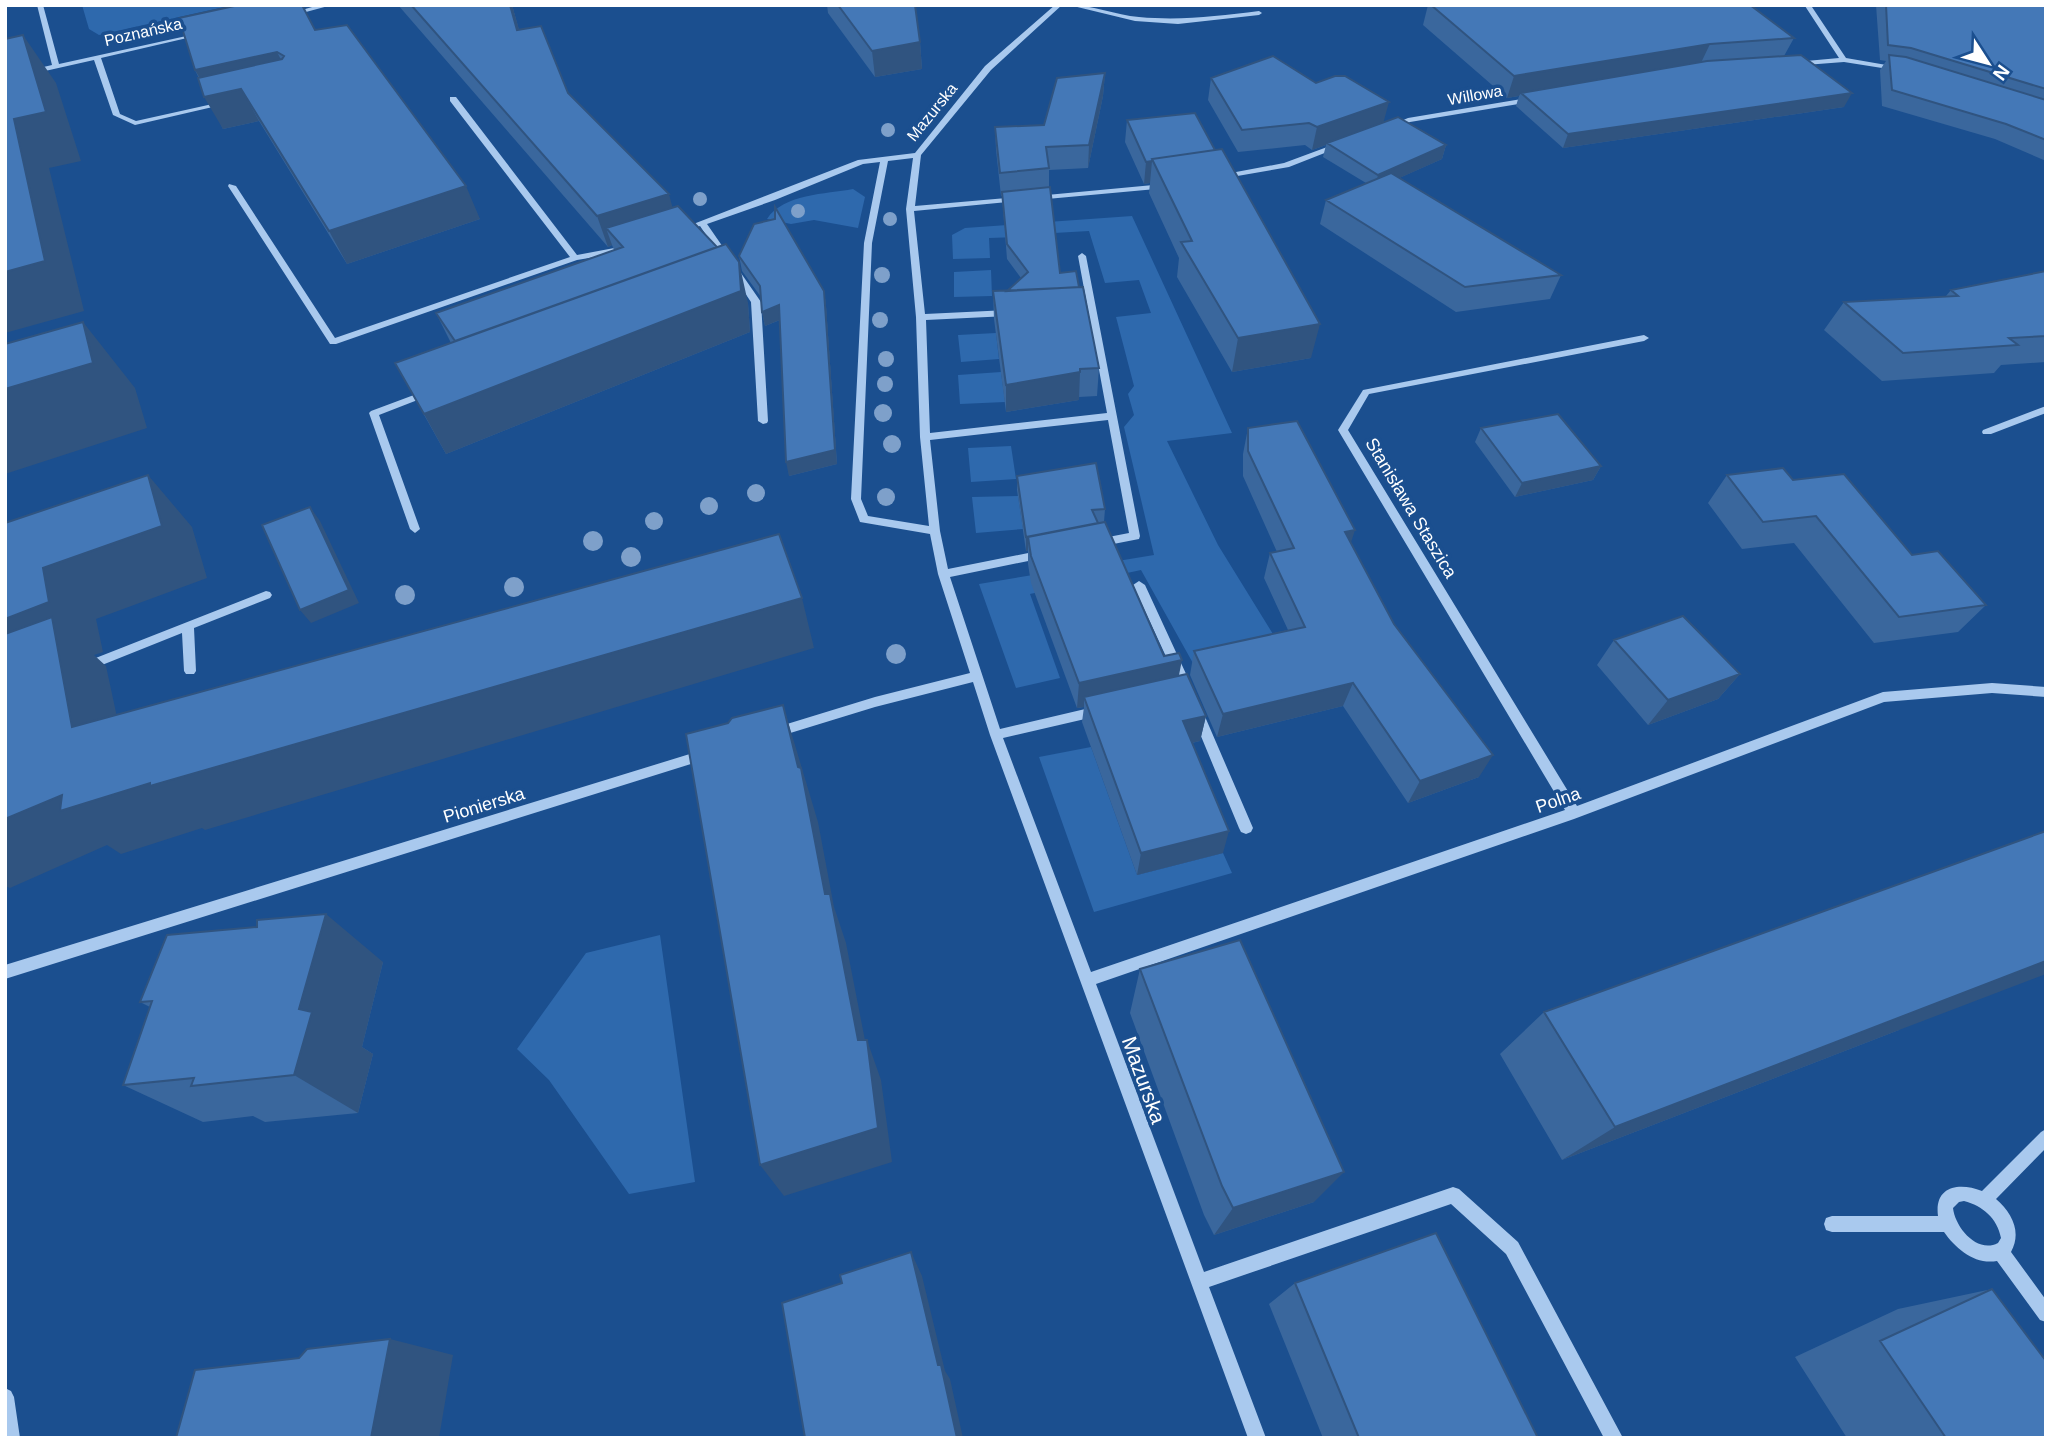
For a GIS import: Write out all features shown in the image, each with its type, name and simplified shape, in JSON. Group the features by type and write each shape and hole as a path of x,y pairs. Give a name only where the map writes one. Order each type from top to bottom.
{"street":[{"path":"40,5 56,66"},
{"path":"288,14 329,5"},
{"name":"Mazurska","path":"1059,5 988,68 917,155 910,209 921,317 925,437 935,531 944,574 975,677 1257,1438"},
{"path":"1072,5 1135,19 1178,23 1259,13"},
{"path":"1816,5 1808,6 1844,60"},
{"name":"Poznańska","path":"5,78 206,33"},
{"path":"97,57 117,115 135,123 241,100"},
{"path":"1779,65 1844,60 1909,72"},
{"name":"Willowa","path":"1384,129 1408,120 1540,98"},
{"path":"453,99 575,258"},
{"path":"1208,180 1286,164 1347,142"},
{"path":"676,232 861,162 917,155"},
{"path":"885,158 868,243 856,499 864,519 935,531"},
{"path":"232,186 333,342 575,258 636,245"},
{"path":"910,209 1168,186"},
{"path":"702,223 756,302 763,421"},
{"path":"1082,256 1135,536 1082,546"},
{"path":"726,282 739,277"},
{"path":"1080,309 1092,309"},
{"path":"921,317 1014,313"},
{"name":"Stanisława Staszica","path":"1574,813 1343,430 1366,392 1644,338"},
{"path":"415,529 374,413 439,388"},
{"path":"1987,432 2046,409"},
{"path":"925,437 1112,416"},
{"path":"944,574 1056,551"},
{"path":"1139,585 1181,691 1246,828"},
{"path":"70,673 266,595"},
{"path":"188,628 190,671"},
{"path":"756,739 875,702 975,677"},
{"name":"Polna","path":"1087,980 1574,813 1883,697 1992,688 2046,692"},
{"path":"996,735 1111,708"},
{"name":"Pionierska","path":"5,972 717,751"},
{"path":"1984,1200 2046,1138"},
{"path":"1955,1194 1974,1194 1984,1200 2003,1218 2008,1229 2009,1239 2000,1252 1992,1255 1972,1250 1963,1243 1948,1224 1945,1205 1955,1194"},
{"path":"1199,1282 1453,1195 1512,1248 1614,1438"},
{"path":"1832,1224 1948,1224"},
{"path":"2000,1252 2046,1314"},
{"path":"5,1397 11,1438"}],"shaded area":[{"path":"82,5 233,5 99,35 89,29"},
{"path":"853,189 865,197 858,228 814,220 791,224 767,219 783,204 794,200"},
{"path":"1132,216 1232,433 1167,441 1218,545 1284,652 1199,674 1141,570 1030,594 1060,678 1016,688 979,584 1154,555 1124,427 1134,415 1128,394 1134,386 1116,317 1151,313 1139,280 1105,283 1089,231 1054,233 1054,236 989,238 990,258 953,259 952,235 965,228"},
{"path":"991,270 992,296 954,297 954,272"},
{"path":"996,333 999,359 961,362 958,335"},
{"path":"1001,372 1005,402 960,404 958,375"},
{"path":"1011,446 1016,479 971,482 968,448"},
{"path":"1018,496 1023,529 976,533 972,497"},
{"path":"1091,747 1137,875 1223,853 1232,873 1094,912 1039,757"},
{"path":"660,935 695,1182 629,1194 549,1080 517,1049 586,953"}],"building":[{"path":"239,5 302,5 315,30 347,25 466,186 329,231 241,89 204,97 198,78 282,59 284,56 277,52 195,70 179,18"},
{"path":"411,5 510,5 517,30 541,26 568,93 669,194 597,216"},
{"path":"838,5 915,5 920,42 872,51"},
{"path":"1431,5 1750,5 1794,38 1710,44 1514,76"},
{"path":"1886,5 2046,5 2046,89 1911,48 1888,45"},
{"path":"23,35 46,112 14,119 45,261 5,272 5,39"},
{"path":"1801,55 1852,93 1568,134 1521,93 1707,61"},
{"path":"1889,55 1906,57 2046,100 2046,140 2006,124 1892,90"},
{"path":"1273,56 1316,83 1335,76 1345,76 1389,102 1317,127 1309,123 1242,130 1211,78"},
{"path":"1105,73 1089,145 1046,147 1049,168 1000,173 995,127 1044,125 1057,78"},
{"path":"1195,113 1215,150 1146,162 1127,120"},
{"path":"1398,117 1446,145 1378,175 1327,143"},
{"path":"1222,149 1320,324 1238,338 1181,242 1192,241 1152,159"},
{"path":"1391,173 1561,275 1465,287 1326,200"},
{"path":"1050,187 1060,273 1076,271 1079,287 1007,291 1028,272 1007,244 1002,192"},
{"path":"678,206 717,247 455,341 436,313 623,247 606,228"},
{"path":"775,207 824,291 835,450 786,462 779,305 762,312 760,286 739,256 754,224 775,219"},
{"path":"726,244 739,262 741,291 424,414 395,363"},
{"path":"2046,271 2046,336 2009,338 2018,345 1903,353 1844,302 1958,296 1951,290"},
{"path":"1083,287 1099,368 1080,369 1080,372 1006,385 993,291"},
{"path":"83,322 93,363 5,389 5,344"},
{"path":"1558,414 1601,466 1522,483 1481,428"},
{"path":"1297,421 1355,530 1345,532 1394,624 1493,755 1420,781 1353,683 1223,714 1194,651 1305,627 1270,553 1294,548 1248,451 1248,428"},
{"path":"1096,463 1105,509 1092,510 1098,523 1026,537 1017,476"},
{"path":"1783,468 1793,480 1844,474 1912,555 1938,551 1986,605 1899,617 1816,516 1763,522 1727,475"},
{"path":"148,475 162,526 43,568 49,602 5,619 5,523"},
{"path":"310,507 349,590 300,610 262,525"},
{"path":"1105,522 1164,656 1179,653 1182,660 1079,683 1031,556 1028,537"},
{"path":"779,534 802,598 60,811 62,795 5,819 5,634 52,617 72,727"},
{"path":"1683,616 1740,674 1668,700 1614,640"},
{"path":"1187,674 1206,716 1183,721 1229,831 1141,853 1084,697"},
{"path":"783,705 798,767 801,768 825,894 830,894 858,1040 867,1040 878,1128 760,1165 686,734 728,723 732,718"},
{"path":"2046,831 2046,961 1615,1127 1544,1012"},
{"path":"326,914 299,1009 312,1012 294,1075 191,1086 194,1078 123,1085 152,1001 140,1002 167,935 257,927 257,920"},
{"path":"1240,940 1344,1172 1233,1208 1222,1186 1140,969"},
{"path":"1436,1233 1538,1438 1359,1438 1295,1283"},
{"path":"911,1252 957,1438 805,1438 782,1303 842,1283 840,1275"},
{"path":"1992,1289 2046,1361 2046,1438 1946,1438 1880,1341"},
{"path":"390,1339 371,1438 176,1438 195,1370 299,1358 307,1349"}]}
